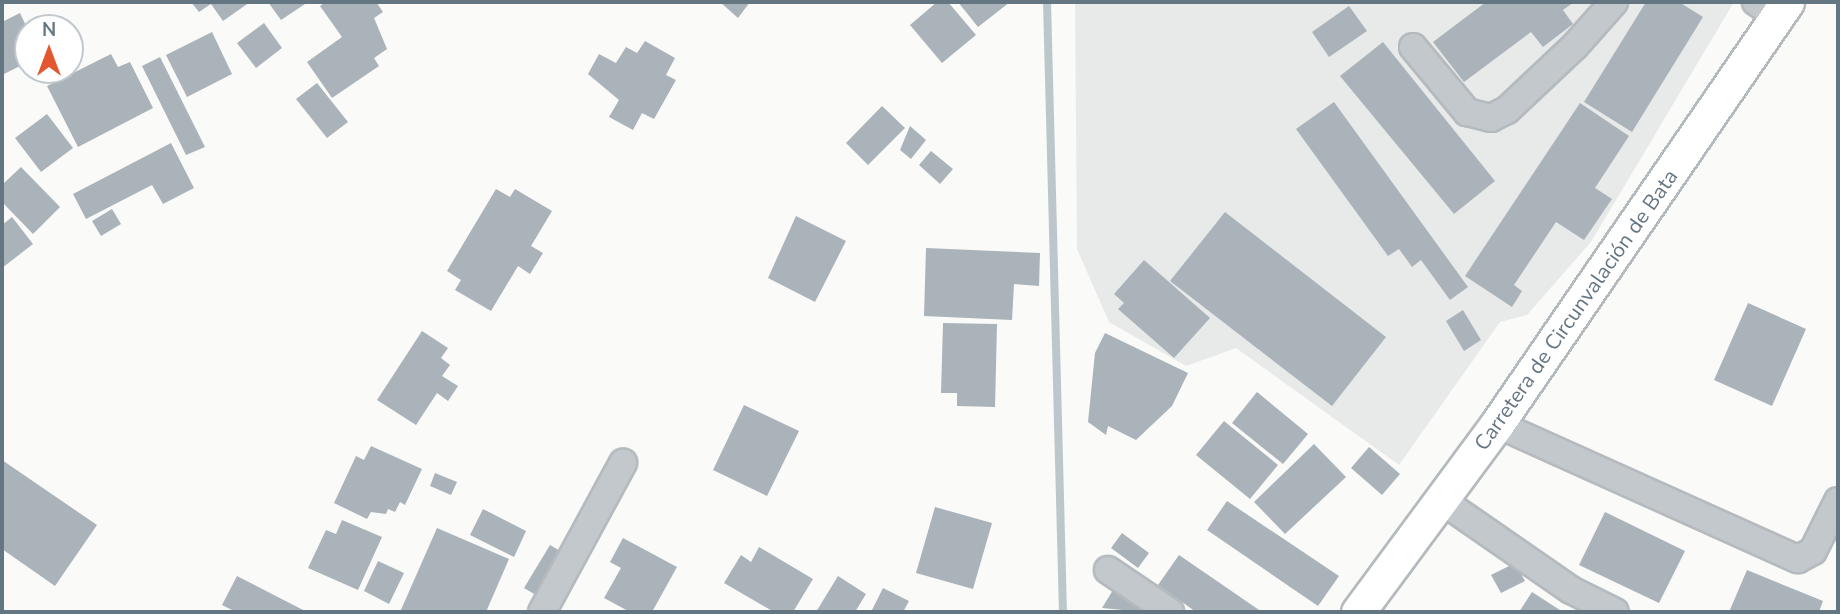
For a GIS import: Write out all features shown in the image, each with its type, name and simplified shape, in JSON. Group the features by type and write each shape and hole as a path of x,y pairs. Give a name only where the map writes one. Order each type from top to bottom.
{"main road":[{"name":"Carretera de Circunvalación de Bata","path":"1358,612 1497,424 1774,7"}],"street":[{"path":"1413,47 1467,112 1491,118 1556,64 1615,2"},
{"path":"1497,424 1798,559 1814,551 1838,501"},
{"path":"542,612 623,463"},
{"path":"1441,500 1571,590 1615,612"},
{"path":"1108,570 1170,612"}],"shaded area":[{"path":"1075,2 1734,2 1591,242 1527,315 1500,322 1399,465 1236,348 1186,366 1109,322 1077,249"}],"building":[{"path":"191,2 250,2 223,21 211,4 199,12"},
{"path":"268,2 308,2 281,20"},
{"path":"325,2 376,2 383,12 374,18 387,49 374,58 379,66 332,98 307,62 342,37 320,6"},
{"path":"720,2 750,2 738,18"},
{"path":"937,2 948,2 976,35 942,63 910,25"},
{"path":"958,2 1010,2 978,27"},
{"path":"1486,2 1574,2 1563,10 1573,24 1543,47 1531,32 1464,82 1433,42"},
{"path":"1646,2 1679,2 1703,17 1632,132 1584,102"},
{"path":"1349,6 1367,31 1329,57 1312,32"},
{"path":"14,16 14,69 2,75 2,22"},
{"path":"264,23 282,48 256,68 237,43"},
{"path":"212,32 232,74 187,97 166,55"},
{"path":"645,41 675,58 666,75 676,80 654,119 642,113 633,130 609,117 619,100 588,74 599,54 616,63 626,47 637,53"},
{"path":"1383,42 1495,181 1454,214 1340,76"},
{"path":"111,54 118,67 130,62 153,108 78,147 47,86 84,84 84,68"},
{"path":"160,57 205,147 186,155 142,66"},
{"path":"317,83 348,122 327,138 296,99"},
{"path":"1334,102 1468,287 1450,300 1421,260 1412,267 1399,249 1388,256 1296,129"},
{"path":"1580,103 1629,136 1595,188 1612,199 1584,240 1556,222 1514,285 1522,291 1512,307 1465,276"},
{"path":"882,106 905,128 868,165 846,143"},
{"path":"47,114 73,148 41,172 15,138"},
{"path":"910,126 926,140 911,159 900,150"},
{"path":"171,143 194,188 163,204 152,185 86,219 73,194"},
{"path":"931,151 953,169 940,184 919,165"},
{"path":"21,167 60,207 33,234 2,202 2,185"},
{"path":"496,189 510,197 515,189 552,211 531,246 543,253 530,274 518,266 491,311 455,290 461,280 447,271"},
{"path":"112,209 121,224 101,236 92,221"},
{"path":"1225,212 1386,337 1332,406 1170,281"},
{"path":"796,216 846,241 815,302 768,278"},
{"path":"12,217 33,244 2,268 2,225"},
{"path":"926,248 1040,253 1039,286 1014,284 1012,320 924,316"},
{"path":"1144,260 1210,318 1174,358 1118,309 1124,303 1114,294"},
{"path":"1748,303 1806,329 1772,406 1714,380"},
{"path":"1463,310 1481,340 1464,351 1446,321"},
{"path":"943,323 997,324 995,407 957,406 957,393 941,393"},
{"path":"422,331 448,348 441,358 450,365 442,376 458,386 448,401 437,393 416,425 377,400"},
{"path":"1105,333 1188,373 1172,406 1136,440 1108,426 1106,435 1088,422 1095,353"},
{"path":"1257,392 1308,434 1283,464 1232,423"},
{"path":"744,405 799,431 767,496 713,470"},
{"path":"1224,421 1278,465 1250,499 1196,455"},
{"path":"1314,444 1346,477 1285,534 1254,502"},
{"path":"371,446 422,469 405,505 400,502 395,512 388,509 386,514 371,512 367,519 334,503 356,456 364,460"},
{"path":"1369,447 1400,474 1382,495 1351,468"},
{"path":"2,460 97,525 55,586 2,549"},
{"path":"435,473 457,482 451,495 430,486"},
{"path":"1227,501 1339,576 1318,606 1207,530"},
{"path":"935,507 992,523 973,589 916,573"},
{"path":"483,509 526,531 514,557 470,535"},
{"path":"1605,512 1685,551 1659,603 1579,565"},
{"path":"342,520 382,537 358,590 308,568 326,530 336,534"},
{"path":"437,528 509,559 486,612 400,612"},
{"path":"1122,533 1149,553 1138,568 1111,548"},
{"path":"623,538 677,567 652,612 630,612 604,598 621,568 610,562"},
{"path":"550,545 567,555 541,598 524,588"},
{"path":"759,547 813,579 793,612 774,612 724,583 741,555 751,562"},
{"path":"1179,555 1262,612 1196,612 1158,585"},
{"path":"378,561 404,573 389,604 364,591"},
{"path":"1515,563 1525,581 1501,593 1491,575"},
{"path":"1747,570 1823,601 1819,612 1729,612"},
{"path":"237,576 307,612 236,612 222,605"},
{"path":"838,576 866,594 855,612 816,612"},
{"path":"883,588 909,601 903,612 871,612"},
{"path":"1113,590 1146,610 1102,608"},
{"path":"1532,592 1563,612 1519,612"}],"waterway":[{"path":"1047,2 1063,612"}]}
